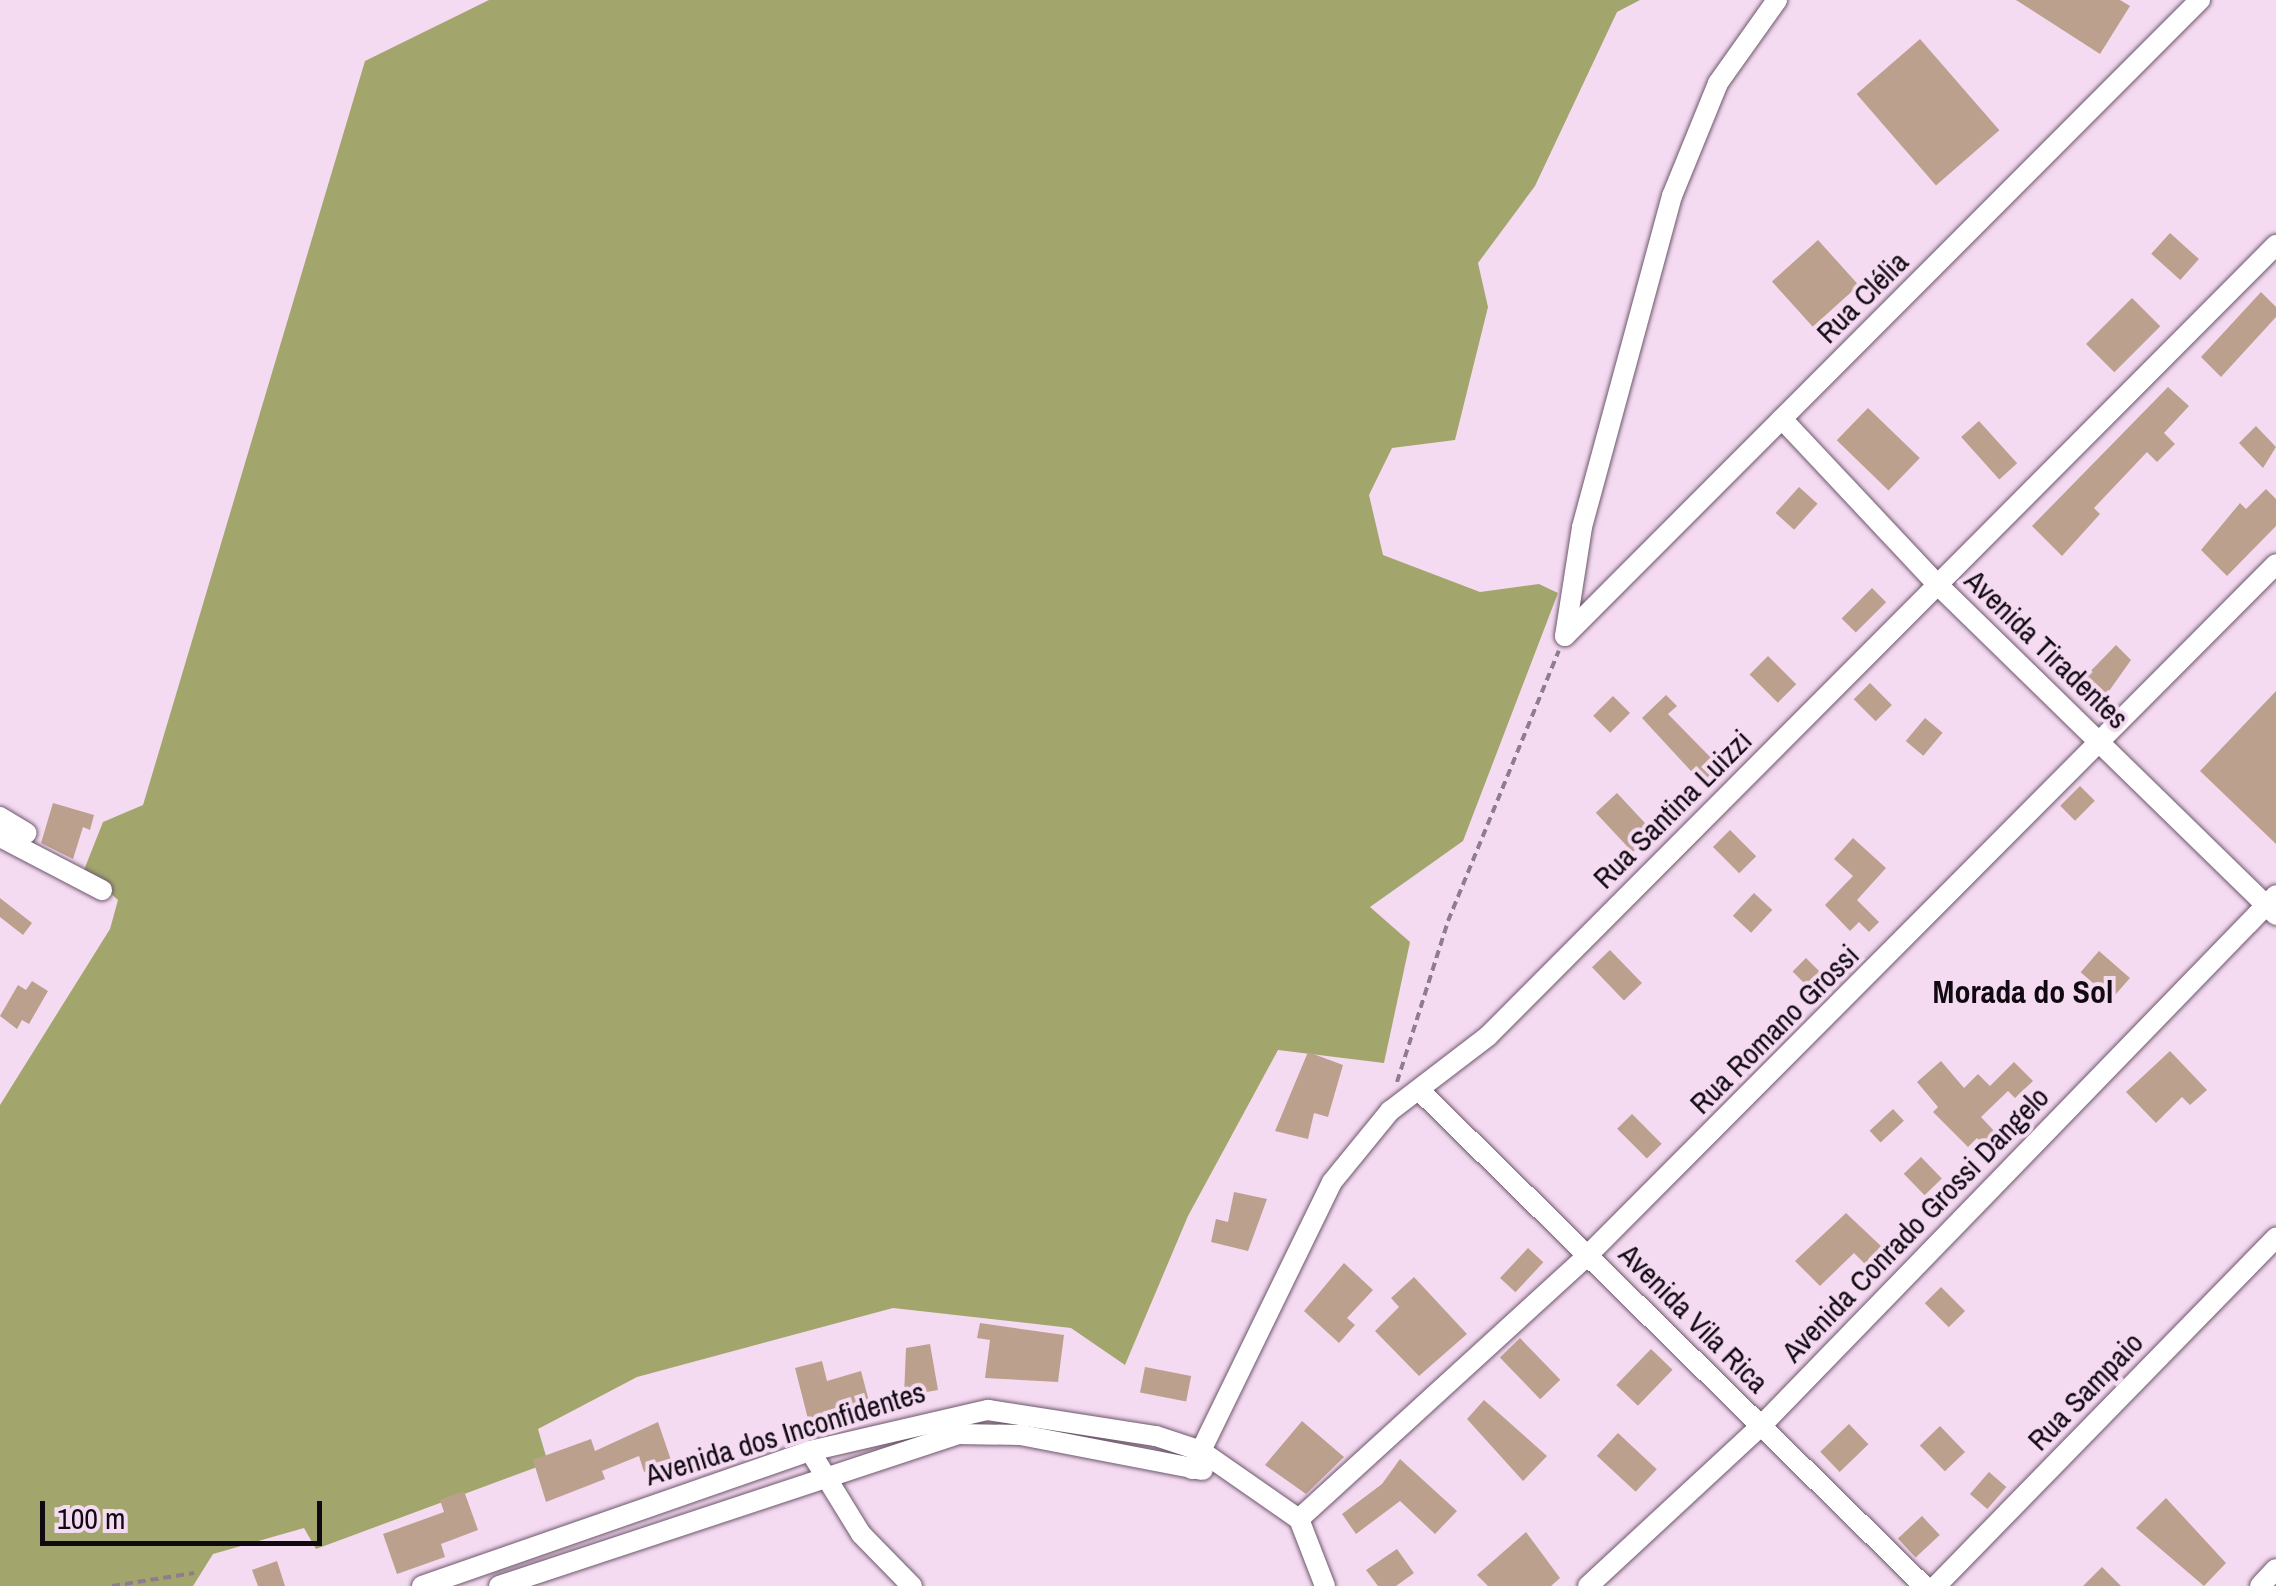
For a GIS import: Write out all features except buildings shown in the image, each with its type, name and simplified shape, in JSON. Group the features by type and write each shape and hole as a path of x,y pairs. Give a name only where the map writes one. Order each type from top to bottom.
{"street":[{"path":"1565,636 1582,527 1672,196 1718,83 1777,0"},
{"name":"Rua Clélia","path":"1565,636 2200,0"},
{"name":"Rua Santina Luizzi","path":"1197,1460 1332,1182 1390,1111 1421,1092 1488,1036 2276,245"},
{"name":"Avenida Tiradentes","path":"1782,420 1937,584 2273,905"},
{"name":"Rua Romano Grossi","path":"1299,1519 1588,1255 2276,564"},
{"path":"0,818 27,833"},
{"path":"0,837 102,890"},
{"name":"Avenida Conrado Grossi Dangelo","path":"1588,1586 1760,1427 2273,905"},
{"name":"Avenida Vila Rica","path":"1421,1092 1924,1586"},
{"name":"Rua Sampaio","path":"1936,1586 2276,1237"},
{"name":"Avenida dos Inconfidentes","path":"422,1586 460,1579 810,1451 988,1410 1156,1436 1267,1492 1299,1519"},
{"name":"Avenida dos Inconfidentes","path":"499,1586 958,1434 989,1432 1197,1460"},
{"path":"810,1451 823,1478 861,1534 912,1586"},
{"path":"1299,1519 1325,1586"},
{"path":"2260,1586 2276,1570"}],"path":[{"path":"1390,1111 1448,921 1565,636"},
{"path":"112,1586 194,1573"}],"green space":[{"path":"489,0 1640,0 1617,12 1535,186 1478,263 1488,307 1455,440 1392,448 1369,495 1383,555 1480,592 1539,584 1558,593 1463,841 1370,907 1410,942 1384,1063 1278,1050 1188,1216 1125,1365 1071,1328 893,1308 637,1377 538,1429 548,1463 316,1549 304,1528 213,1554 193,1586 0,1586 0,1105 110,929 118,900 84,870 103,822 143,805 365,61"}],"district":[{"name":"Morada do Sol","path":"2023,992"}]}
